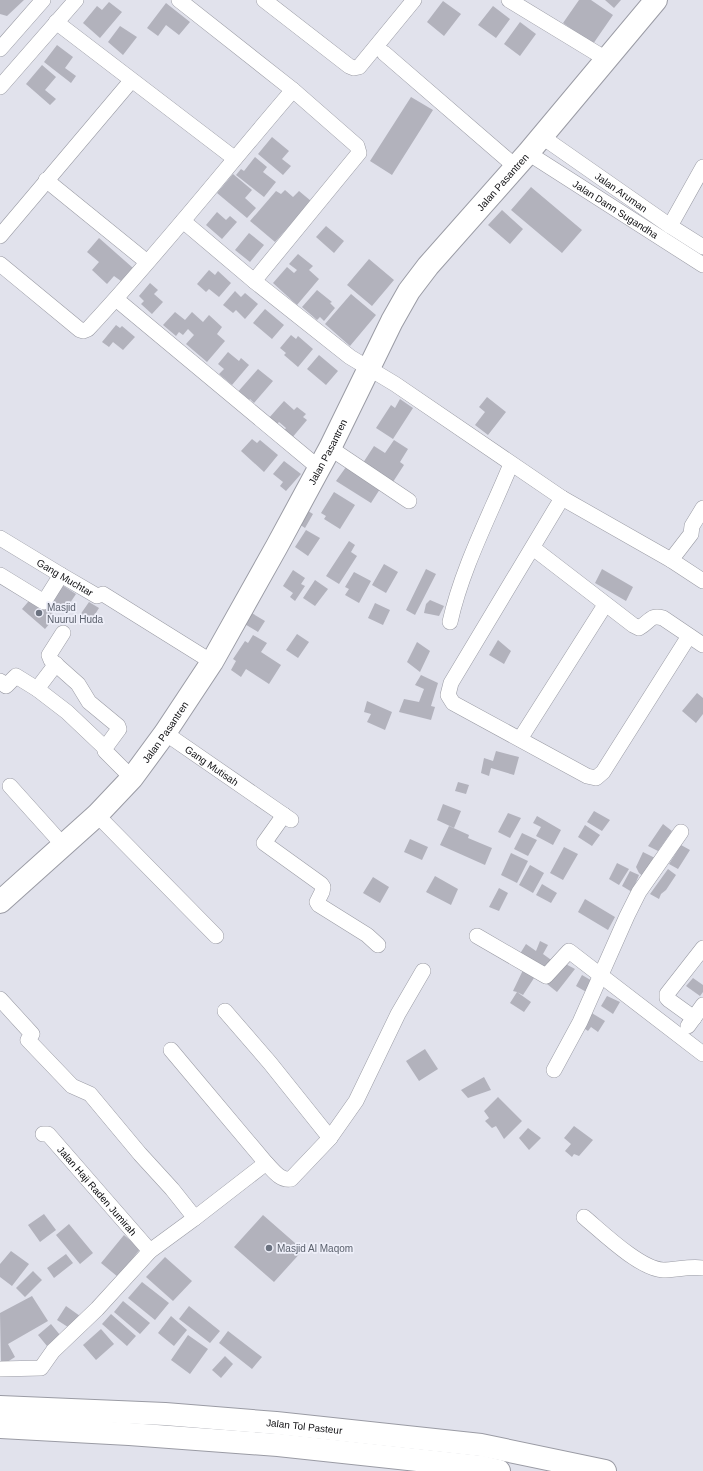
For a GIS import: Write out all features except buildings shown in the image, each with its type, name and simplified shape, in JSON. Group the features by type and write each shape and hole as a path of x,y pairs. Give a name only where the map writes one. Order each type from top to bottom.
{"main road":[{"name":"Jalan Pasantren","path":"0,902 97,815 132,778 165,733 212,662 277,546 330,448 392,321 409,291 428,266 529,152 656,0"},
{"name":"Jalan Tol Pasteur","path":"0,1407 165,1414 276,1422 481,1445 605,1471"},
{"path":"0,1428 128,1434 278,1445 482,1467 499,1471"}],"street":[{"path":"0,49 43,0"},
{"path":"0,87 76,0"},
{"path":"179,0 292,90 357,146 359,153 254,281"},
{"path":"274,3 349,66 354,68 359,67 414,0"},
{"path":"509,0 606,60"},
{"path":"56,22 131,81 234,158"},
{"path":"384,53 529,152"},
{"path":"0,236 131,81"},
{"path":"0,264 83,331 88,328 116,299 292,90"},
{"name":"Jalan Aruman","path":"529,152 670,226 703,246"},
{"name":"Jalan Dann Sugandha","path":"529,152 703,265"},
{"path":"670,226 703,167"},
{"path":"46,180 148,262"},
{"path":"183,221 254,281 350,357 395,384 562,498 671,560 703,582"},
{"path":"116,299 319,468"},
{"path":"330,448 409,501"},
{"path":"450,622 455,599 465,572 512,464"},
{"path":"562,498 451,683 448,695 453,703 588,776 596,778 600,776 689,636"},
{"path":"671,560 697,530 692,526 703,508"},
{"name":"Gang Muchtar","path":"0,538 97,596 103,594 212,662"},
{"path":"533,548 605,605 633,625 639,628 652,616 657,616 663,618 703,645"},
{"path":"0,575 44,602 61,575"},
{"path":"520,739 605,605"},
{"path":"63,633 49,655 51,660 78,684 89,702 118,726 119,729 104,748"},
{"path":"37,690 56,664"},
{"path":"2,686 16,676 37,690 67,712 132,778"},
{"name":"Gang Mutisah","path":"165,733 287,817 264,843 321,884 323,887 322,892 317,902 320,905 367,935 378,945"},
{"path":"10,786 64,845"},
{"path":"97,815 216,936"},
{"path":"554,1070 580,1022 639,892 681,832"},
{"path":"477,936 546,976 569,951 601,974 703,1054"},
{"path":"694,1018 667,998 667,994 703,948"},
{"path":"171,1050 278,1176 287,1180 292,1179 330,1138 356,1101 398,1014 423,970"},
{"path":"0,999 32,1034 28,1040 72,1086 90,1094 195,1218"},
{"path":"679,1036 703,1005"},
{"path":"225,1011 270,1063 330,1138"},
{"name":"Jalan Haji Raden Jumirah","path":"43,1134 48,1134 150,1251"},
{"path":"0,1369 41,1368 53,1351 97,1309 150,1251 266,1163"},
{"path":"584,1217 637,1260 650,1268 662,1270 686,1267 703,1268"}],"place":[{"name":"Masjid Nuurul Huda","path":"39,613"},
{"name":"Masjid Al Maqom","path":"269,1248"}]}
